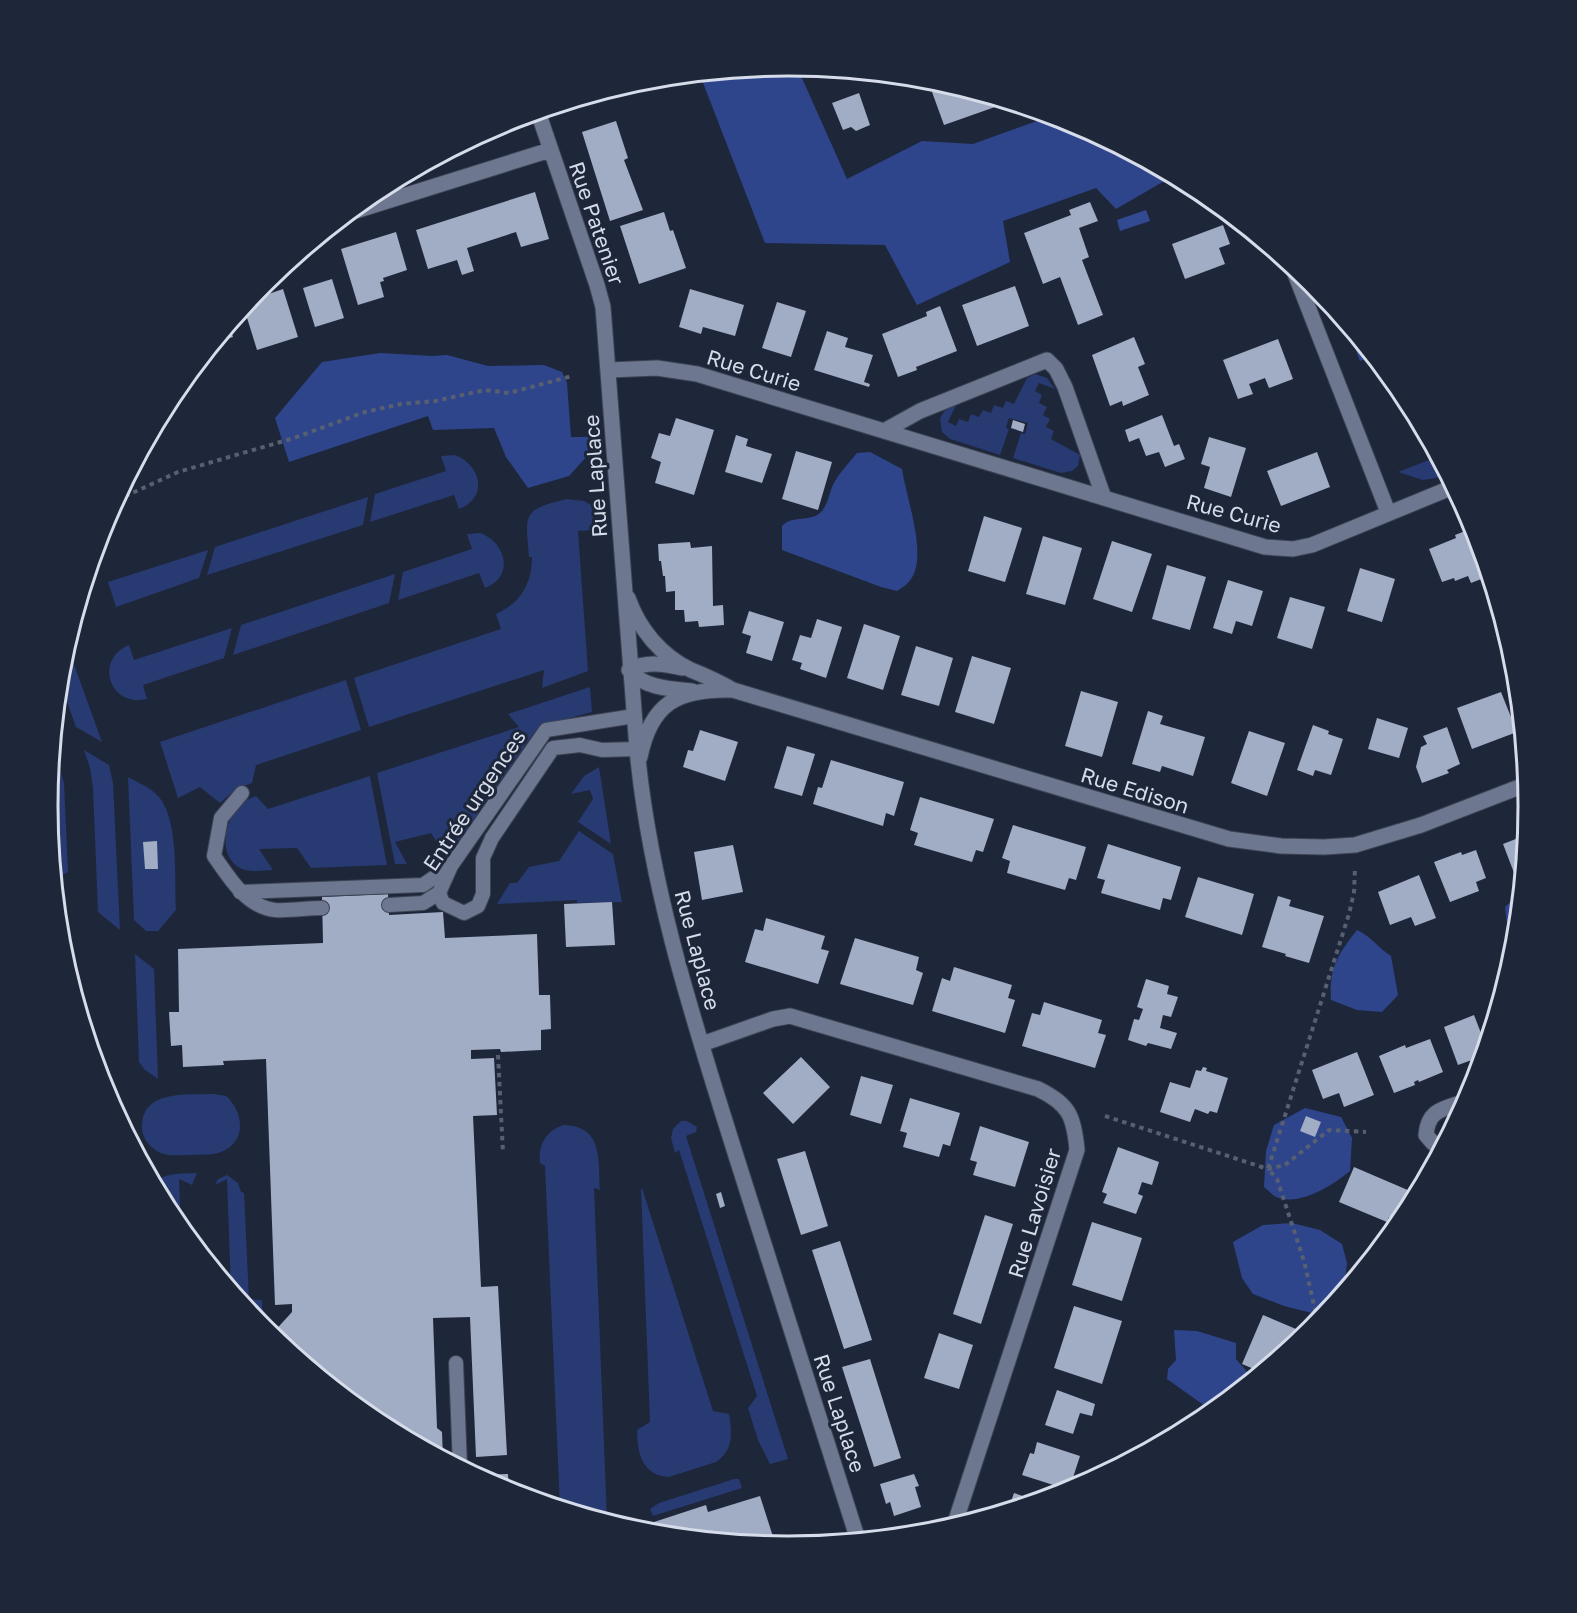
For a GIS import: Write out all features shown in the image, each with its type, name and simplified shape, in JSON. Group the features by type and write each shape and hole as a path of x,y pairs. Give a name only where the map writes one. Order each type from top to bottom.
{"street":[{"name":"Rue Patenier","path":"541,120 597,285 603,307 608,348"},
{"path":"376,205 550,150"},
{"path":"1299,285 1388,512"},
{"name":"Rue Laplace","path":"608,348 629,670 638,767 657,872 673,944 702,1044 856,1533"},
{"path":"884,431 920,411 1047,360 1056,369 1065,387 1104,498"},
{"name":"Rue Curie","path":"609,370 657,368 697,374 1264,547 1293,549 1312,545 1446,490"},
{"name":"Rue Edison","path":"623,585 631,606 650,637 675,661 733,690 1229,839 1281,846 1355,845 1421,825 1518,788"},
{"path":"691,669 659,663 644,664 629,670 634,676 660,687 695,691"},
{"name":"Rue Edison","path":"638,767 652,723 659,712 670,703 695,691 733,690"},
{"name":"Rue Lavoisier","path":"702,1044 772,1019 790,1016 1038,1089 1056,1098 1069,1112 1075,1127 1077,1150 957,1516"},
{"path":"1435,1144 1425,1136 1427,1122 1433,1114 1454,1106"}],"lane":[{"name":"Entrée urgences","path":"389,905 423,903 438,893 451,866 546,730 634,716"},
{"path":"438,893 443,903 464,913 478,906 483,894 483,858 492,838 553,748 579,745 602,750 637,749"},
{"path":"242,794 220,818 214,856 240,892 254,902 273,910 322,908"},
{"path":"240,892 423,885 451,866"},
{"path":"456,1363 460,1458"}],"path":[{"path":"129,494 178,472 294,438 365,412 401,404 435,401 484,390 509,393 572,376"},
{"path":"1268,1169 1349,914 1354,892 1355,868"},
{"path":"498,1055 503,1153"},
{"path":"1105,1116 1268,1169 1277,1179 1304,1261 1315,1312"},
{"path":"1268,1169 1285,1165 1329,1130 1366,1132"}],"shaded area":[{"path":"801,77 847,179 922,141 973,144 1038,121 1111,152 1165,181 1116,209 1096,188 1003,221 1010,262 917,305 885,245 765,243 703,82 741,78"},
{"path":"1146,210 1150,221 1120,231 1117,220"},
{"path":"1354,345 1365,359 1360,361"},
{"path":"380,353 447,355 488,366 544,365 562,372 567,383 571,437 589,437 587,456 569,476 528,488 506,457 494,428 433,430 428,416 289,462 275,418 322,362"},
{"path":"1035,374 1047,378 1055,389 1039,383 1035,391 1042,395 1039,403 1047,407 1043,415 1050,419 1046,427 1054,431 1051,439 1080,455 1078,466 1072,471 1061,473 1013,458 1021,433 1025,434 1028,423 1009,418 1006,428 1009,429 1000,455 950,439 942,432 940,418 946,409 956,405 948,422 956,426 959,419 968,422 971,414 979,417 983,410 991,413 994,405 1003,408 1006,401 1014,404 1027,378"},
{"path":"870,452 902,469 917,541 916,569 910,581 897,591 782,550 782,526 791,521 816,516 820,513 825,507 834,483 857,453"},
{"path":"455,455 471,466 476,473 478,489 469,504 459,509 454,495 370,522 375,494 446,471 441,456"},
{"path":"1430,460 1440,477 1423,480 1398,472"},
{"path":"368,497 363,525 207,575 215,547"},
{"path":"567,499 584,501 593,506 593,530 578,531 588,671 542,688 544,670 369,727 354,678 501,629 496,614 518,598 530,575 532,557 529,557 527,532 529,516 541,507"},
{"path":"480,533 489,537 496,544 504,560 501,576 494,583 485,588 479,573 398,600 403,572 472,549 467,534"},
{"path":"208,550 199,578 116,607 108,582"},
{"path":"395,574 389,603 233,655 241,625"},
{"path":"232,628 224,658 143,685 147,699 134,700 115,690 109,671 112,661 118,652 129,645 134,660"},
{"path":"73,663 102,742 76,727 67,701"},
{"path":"346,680 361,730 256,765 252,783 236,789 220,803 200,787 178,798 160,742"},
{"path":"590,687 592,712 548,724 533,734 452,848 447,841 439,846 431,833 395,842 407,864 395,864 377,773 519,727 508,714"},
{"path":"84,750 109,765 113,783 120,930 98,912 93,788"},
{"path":"599,767 611,844 578,822 593,799 590,790 571,794 584,776"},
{"path":"60,768 64,783 68,872 62,875 58,806"},
{"path":"370,776 387,865 311,868 297,848 259,849 273,870 244,870 232,862 226,845 226,835 232,816 245,801 256,796 268,809"},
{"path":"128,777 156,794 164,804 172,832 176,910 158,931 146,931 134,920"},
{"path":"579,831 613,854 622,902 577,903 577,900 497,904 510,883 517,883 529,867 559,861"},
{"path":"1512,900 1508,928 1505,907"},
{"path":"1357,930 1391,956 1398,995 1382,1012 1357,1010 1331,1000 1333,970"},
{"path":"135,954 154,969 158,1079 145,1070 139,1062"},
{"path":"181,1095 226,1096 239,1118 239,1134 229,1147 213,1154 172,1155 153,1149 148,1143 142,1124 145,1113 159,1099"},
{"path":"1305,1108 1341,1117 1352,1138 1350,1171 1326,1188 1307,1196 1297,1199 1279,1198 1264,1187 1266,1151 1274,1125"},
{"path":"681,1121 687,1121 697,1127 696,1132 686,1136 788,1459 770,1464 758,1440 748,1408 757,1396 679,1150 675,1153 671,1138 673,1129"},
{"path":"563,1125 586,1131 592,1138 598,1157 600,1190 594,1188 607,1513 560,1500 545,1166 540,1163 540,1150 544,1140"},
{"path":"197,1173 192,1185 179,1179 180,1209 160,1178"},
{"path":"227,1175 238,1183 241,1192 244,1193 249,1298 231,1277 227,1179 215,1185 218,1179"},
{"path":"642,1188 713,1411 729,1414 731,1428 729,1447 716,1462 669,1477 660,1476 647,1467 640,1454 637,1438 637,1430 650,1422"},
{"path":"1292,1223 1320,1230 1342,1244 1347,1263 1345,1278 1314,1313 1284,1306 1253,1294 1242,1278 1233,1242 1263,1225"},
{"path":"250,1299 262,1300 262,1313"},
{"path":"1174,1330 1197,1331 1236,1343 1236,1359 1248,1373 1205,1406 1167,1379 1168,1369 1176,1360"},
{"path":"739,1479 742,1488 653,1516 650,1509 659,1503"}],"building":[{"path":"932,92 977,101 995,107 944,125"},
{"path":"859,93 870,125 856,131 851,127 843,130 832,103"},
{"path":"616,121 628,158 624,160 643,210 610,221 582,132"},
{"path":"535,192 549,239 521,247 516,232 467,248 474,271 462,275 457,260 428,269 416,230"},
{"path":"1090,202 1098,221 1079,228 1089,257 1082,260 1103,315 1078,325 1060,277 1043,284 1024,233 1071,215 1069,210"},
{"path":"664,212 686,268 639,284 620,226"},
{"path":"1223,225 1230,244 1219,248 1225,264 1185,279 1172,244"},
{"path":"396,232 407,270 383,278 384,281 380,282 384,297 358,305 341,249"},
{"path":"332,279 344,318 315,327 303,288"},
{"path":"1015,286 1029,326 977,346 962,305"},
{"path":"283,289 298,337 257,350 247,317 268,294"},
{"path":"690,289 744,305 735,336 703,327 701,334 679,327"},
{"path":"777,302 806,311 791,357 762,348"},
{"path":"940,306 957,351 916,367 917,370 898,377 882,334 927,316 926,312"},
{"path":"827,331 848,338 845,347 873,355 864,382 870,384 869,387 814,370"},
{"path":"1134,337 1145,364 1138,367 1149,395 1123,406 1122,401 1110,406 1092,355"},
{"path":"1278,339 1293,379 1269,388 1265,378 1249,384 1253,394 1238,399 1223,360"},
{"path":"1162,415 1174,446 1179,444 1185,459 1165,467 1159,452 1146,456 1139,438 1129,442 1125,430"},
{"path":"676,418 714,430 694,495 655,483 661,462 651,458 659,433 670,436"},
{"path":"1013,420 1025,424 1023,432 1011,428"},
{"path":"736,435 748,439 746,446 772,454 762,483 725,472"},
{"path":"1209,437 1246,448 1231,497 1204,488 1210,467 1201,464"},
{"path":"796,451 832,462 818,510 782,499"},
{"path":"1317,452 1330,487 1281,506 1267,471"},
{"path":"984,516 1022,528 1005,582 968,571"},
{"path":"1465,531 1482,579 1471,583 1468,576 1455,581 1454,578 1442,582 1429,549 1456,538 1455,535"},
{"path":"1043,536 1082,548 1065,605 1026,594"},
{"path":"1112,541 1152,554 1132,612 1093,599"},
{"path":"690,542 691,548 712,546 713,606 723,605 724,625 699,627 698,621 685,622 684,610 675,610 675,591 666,592 665,576 663,576 661,561 659,561 658,544"},
{"path":"1167,565 1206,577 1190,630 1152,619"},
{"path":"1360,568 1395,579 1382,622 1347,611"},
{"path":"1228,580 1263,591 1252,626 1236,621 1232,634 1213,628"},
{"path":"1290,597 1325,607 1312,649 1277,638"},
{"path":"749,611 784,622 772,661 746,653 751,636 742,633"},
{"path":"817,619 842,627 826,678 800,669 802,663 792,660 800,635 811,638"},
{"path":"864,624 900,636 883,690 847,678"},
{"path":"916,646 953,658 939,706 901,695"},
{"path":"972,656 1011,668 994,724 955,712"},
{"path":"1081,691 1118,702 1102,757 1065,746"},
{"path":"1501,692 1513,722 1514,733 1472,749 1457,708"},
{"path":"1148,711 1163,716 1160,724 1205,737 1193,776 1162,766 1160,772 1132,764"},
{"path":"1377,718 1408,728 1399,758 1368,749"},
{"path":"1313,725 1329,731 1328,734 1343,739 1331,775 1315,770 1313,776 1297,770"},
{"path":"1447,727 1460,764 1447,770 1449,773 1422,783 1416,767 1421,747 1427,744 1423,736"},
{"path":"700,730 738,742 725,781 683,767 688,750 693,751"},
{"path":"1249,731 1285,743 1267,796 1231,783"},
{"path":"787,746 815,754 802,796 774,788"},
{"path":"831,760 904,782 894,816 886,813 883,826 813,804 818,787 822,788"},
{"path":"920,797 994,819 983,852 976,850 972,862 914,845 918,833 910,830"},
{"path":"1013,825 1086,847 1076,880 1069,878 1065,890 1007,873 1010,861 1002,858"},
{"path":"1517,838 1515,875 1503,844"},
{"path":"157,841 158,869 145,869 143,842"},
{"path":"1108,844 1181,867 1171,900 1163,898 1160,910 1101,893 1105,880 1097,878"},
{"path":"733,845 743,892 702,900 694,852"},
{"path":"1476,850 1486,878 1476,882 1479,891 1450,902 1434,862 1461,852 1462,855"},
{"path":"1419,875 1436,918 1415,926 1411,917 1390,925 1378,892"},
{"path":"1198,877 1254,894 1242,935 1185,917"},
{"path":"388,894 389,915 443,912 445,938 537,934 539,995 550,995 551,1029 541,1030 541,1050 501,1052 500,1049 471,1050 471,1059 494,1058 497,1115 473,1116 481,1287 498,1286 507,1455 476,1457 470,1317 433,1318 437,1428 442,1432 443,1449 423,1439 344,1386 277,1328 292,1312 292,1304 275,1305 266,1059 223,1061 224,1065 183,1067 182,1045 171,1046 169,1012 179,1012 178,949 323,943 322,897"},
{"path":"1278,896 1291,900 1289,906 1324,916 1309,963 1262,947"},
{"path":"612,902 615,945 566,947 564,904"},
{"path":"766,918 825,936 821,949 829,951 818,984 745,962 755,929 763,931"},
{"path":"855,938 919,957 916,970 923,973 913,1005 840,984"},
{"path":"954,967 1012,985 1008,998 1015,1000 1005,1033 932,1011 942,978 950,981"},
{"path":"1146,979 1169,986 1167,994 1178,997 1171,1017 1163,1015 1160,1028 1177,1033 1171,1049 1148,1043 1146,1046 1128,1040 1134,1019 1139,1020 1143,1009 1137,1007"},
{"path":"1044,1002 1102,1020 1098,1033 1106,1035 1095,1068 1022,1046 1032,1013 1040,1015"},
{"path":"1474,1015 1482,1035 1473,1060 1458,1065 1444,1027"},
{"path":"1430,1039 1443,1072 1419,1082 1418,1080 1414,1082 1415,1085 1394,1093 1379,1056 1405,1045 1406,1048"},
{"path":"1357,1052 1374,1095 1344,1107 1339,1093 1323,1099 1312,1070"},
{"path":"801,1057 830,1087 793,1124 763,1093"},
{"path":"1203,1067 1207,1068 1206,1071 1228,1078 1217,1113 1210,1111 1208,1114 1195,1109 1190,1122 1160,1112 1170,1082 1190,1088 1196,1070 1201,1071"},
{"path":"861,1076 893,1085 881,1124 850,1115"},
{"path":"910,1098 960,1113 950,1146 943,1144 939,1157 903,1147 907,1133 900,1131"},
{"path":"1306,1116 1321,1122 1315,1137 1300,1131"},
{"path":"980,1126 1029,1142 1015,1187 973,1175 977,1162 970,1160"},
{"path":"1118,1147 1159,1162 1152,1185 1142,1182 1138,1194 1143,1196 1136,1214 1103,1203 1107,1194 1102,1192"},
{"path":"805,1151 828,1226 801,1235 777,1159"},
{"path":"1354,1167 1409,1191 1387,1222 1339,1202"},
{"path":"721,1192 725,1206 720,1208 716,1194"},
{"path":"985,1215 1013,1224 981,1324 953,1314"},
{"path":"1092,1222 1142,1238 1122,1301 1072,1285"},
{"path":"840,1241 872,1340 844,1349 812,1250"},
{"path":"1074,1306 1122,1321 1102,1384 1054,1368"},
{"path":"1263,1315 1298,1330 1253,1369 1242,1364"},
{"path":"939,1333 973,1345 959,1389 924,1378"},
{"path":"870,1359 901,1458 874,1467 842,1367"},
{"path":"1057,1390 1095,1404 1092,1416 1080,1413 1073,1434 1045,1425"},
{"path":"1037,1442 1080,1456 1073,1479 1056,1486 1022,1475 1030,1453 1034,1454"},
{"path":"495,1474 508,1474 508,1481"},
{"path":"914,1474 919,1486 915,1487 921,1507 894,1516 890,1502 886,1504 880,1484"},
{"path":"1014,1493 1026,1497 1023,1498 1011,1502"},
{"path":"760,1496 773,1536 693,1530 654,1522 706,1505 708,1512"}]}
